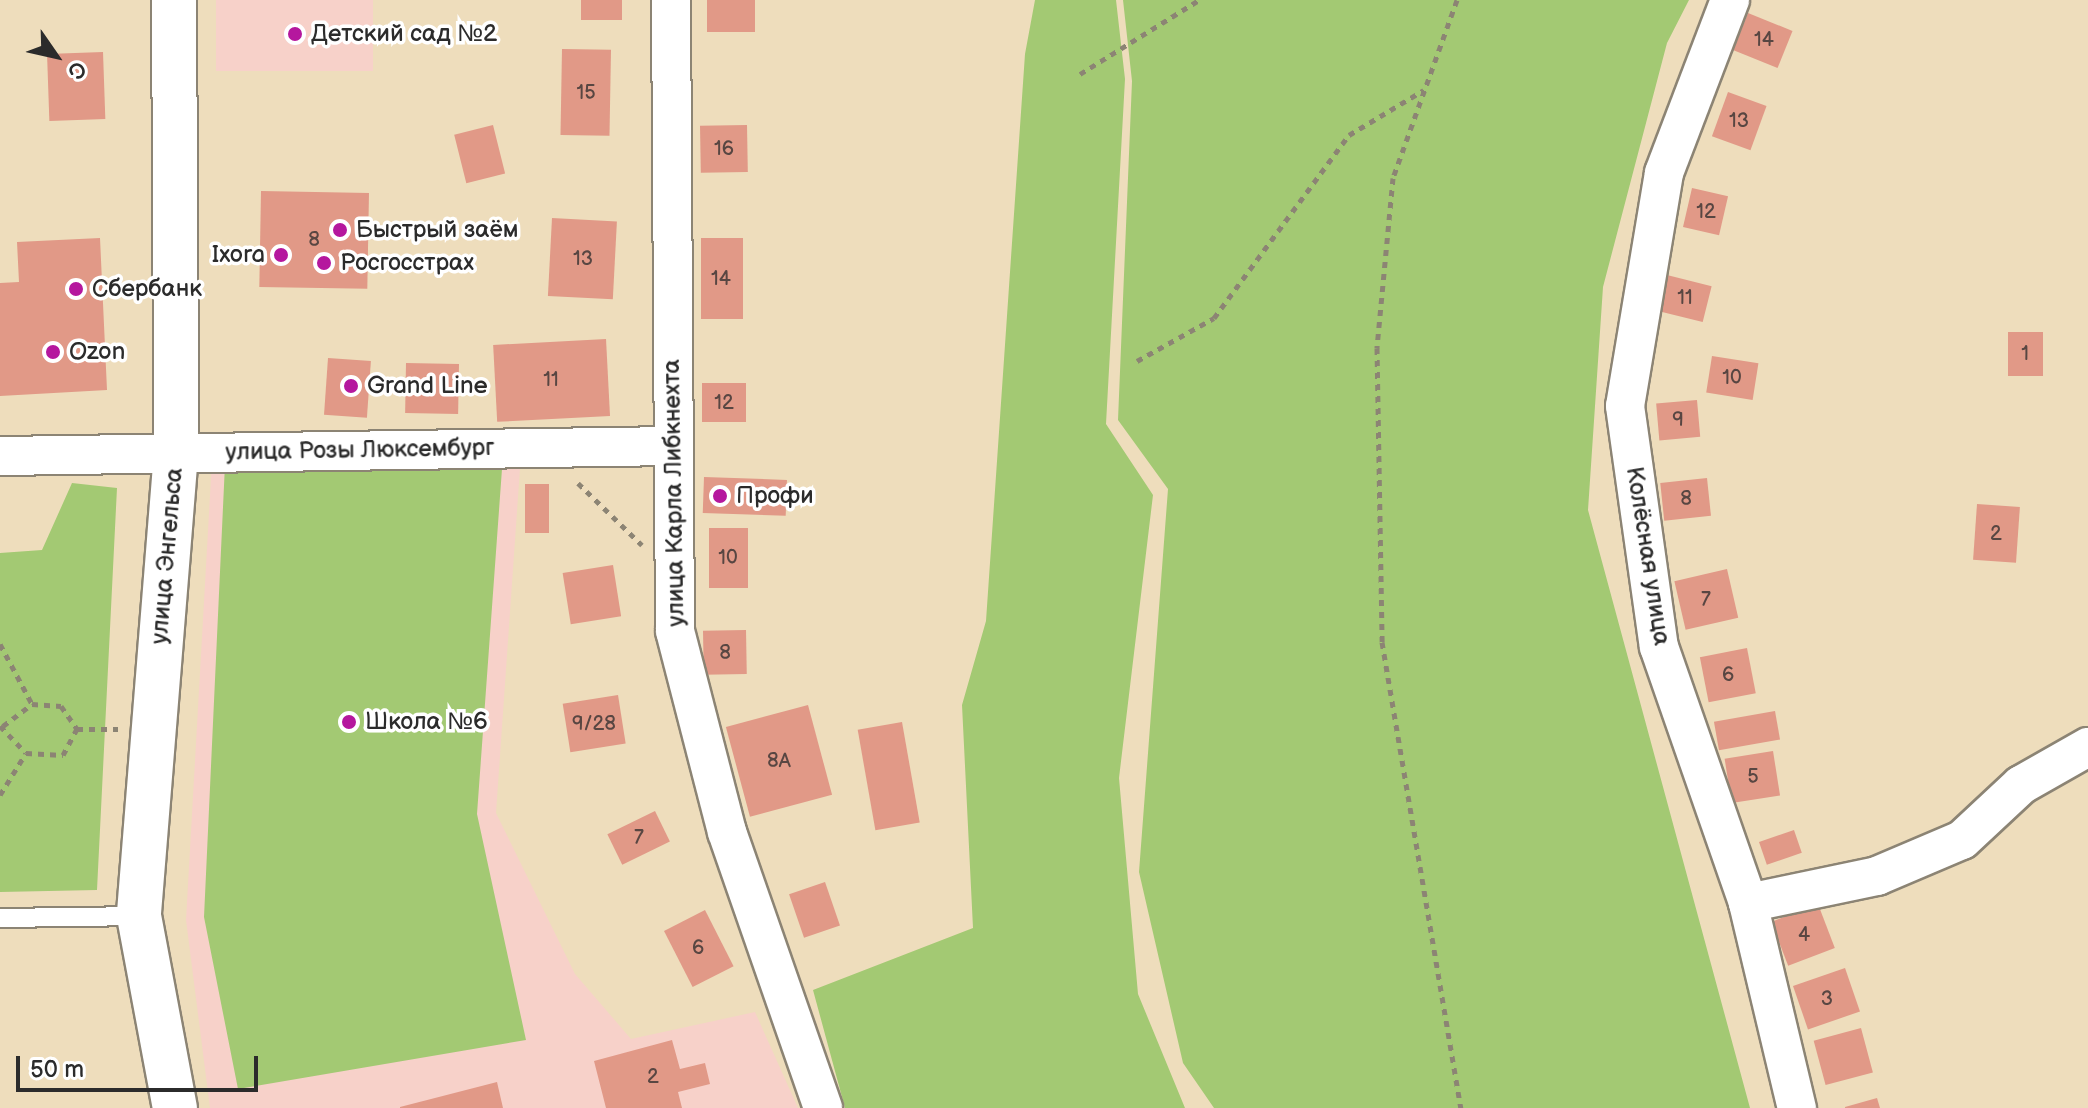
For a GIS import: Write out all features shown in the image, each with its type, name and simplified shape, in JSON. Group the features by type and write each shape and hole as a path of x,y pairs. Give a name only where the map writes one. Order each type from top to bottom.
{"main road":[{"name":"улица Энгельса","path":"174,0 176,453 139,916 175,1108"}],"street":[{"name":"улица Карла Либкнехта","path":"671,0 671,446 675,631 727,832 823,1108"},
{"name":"Колёсная улица","path":"1730,0 1664,173 1625,406 1659,647 1748,903 1797,1108"},
{"name":"улица Розы Люксембург","path":"0,456 671,446"},
{"path":"1748,903 1877,876 1962,840 2021,785 2088,747"}],"lane":[{"path":"0,918 139,916"}],"path":[{"path":"1080,74 1199,0"},
{"path":"1457,0 1393,178 1377,348 1382,642 1461,1108"},
{"path":"1137,361 1214,318 1349,135 1425,90"},
{"path":"550,447 598,509 635,541 673,559"},
{"path":"0,644 32,704"},
{"path":"32,704 61,706 77,729 63,755 26,753 2,726 32,704"},
{"path":"77,729 119,729"},
{"path":"0,795 26,753"}],"shaded area":[{"name":"Детский сад №2","path":"216,0 373,0 373,71 216,71"},
{"name":"Школа №6","path":"521,454 496,813 575,974 631,1039 755,1012 798,1108 210,1108 186,920 212,460"}],"green space":[{"path":"1035,0 1116,0 1125,79 1106,424 1153,495 1119,778 1138,994 1185,1108 845,1108 813,990 973,928 962,705 986,621 1025,54"},
{"path":"1123,0 1689,0 1667,43 1603,287 1588,510 1750,1108 1214,1108 1183,1063 1139,872 1168,489 1118,420 1132,81"},
{"name":"Школа №6","path":"225,464 502,469 477,814 526,1040 238,1089 204,917"},
{"path":"72,483 117,488 97,890 0,892 0,553 42,550"}],"building":[{"path":"581,0 622,0 622,20 581,20"},
{"path":"707,0 755,0 755,32 707,32"},
{"path":"1748,13 1793,31 1778,68 1733,50"},
{"path":"562,49 611,50 609,136 560,135"},
{"path":"103,52 105,119 49,121 47,54"},
{"path":"1728,92 1767,106 1750,150 1712,136"},
{"path":"493,125 505,174 466,183 454,135"},
{"path":"747,125 748,172 701,173 700,126"},
{"path":"1692,188 1728,196 1719,235 1683,227"},
{"path":"261,191 369,193 367,289 259,287"},
{"path":"552,218 617,221 613,299 548,296"},
{"path":"100,238 107,390 0,396 0,283 19,282 17,242"},
{"path":"701,238 743,238 743,319 701,319"},
{"path":"1667,275 1712,286 1703,322 1658,311"},
{"path":"2008,332 2043,332 2043,376 2008,376"},
{"path":"606,339 610,416 497,422 493,345"},
{"path":"1712,356 1758,363 1753,400 1706,393"},
{"path":"328,358 371,361 367,418 324,415"},
{"path":"406,363 459,364 458,414 405,413"},
{"path":"702,383 746,383 746,422 702,422"},
{"path":"1697,400 1700,437 1659,440 1656,404"},
{"path":"704,477 787,480 786,516 703,513"},
{"path":"1707,478 1711,516 1664,521 1660,483"},
{"path":"525,484 549,484 549,533 525,533"},
{"path":"1977,504 2020,507 2016,563 1973,560"},
{"path":"709,528 748,528 748,588 709,588"},
{"path":"613,565 621,616 571,624 563,573"},
{"path":"1727,569 1738,618 1686,630 1674,581"},
{"path":"746,630 747,674 704,675 703,631"},
{"path":"1747,648 1756,693 1709,702 1700,657"},
{"path":"618,695 626,743 570,752 563,704"},
{"path":"808,705 832,795 750,817 726,727"},
{"path":"1775,711 1780,740 1719,750 1714,722"},
{"path":"902,722 920,822 875,830 858,730"},
{"path":"1773,751 1780,795 1732,803 1725,759"},
{"path":"655,811 670,842 622,865 607,834"},
{"path":"1794,830 1802,853 1767,865 1759,842"},
{"path":"825,882 840,925 804,938 789,894"},
{"path":"1818,904 1835,948 1788,966 1771,922"},
{"path":"705,910 734,966 693,987 664,931"},
{"path":"1845,968 1860,1011 1808,1029 1793,986"},
{"path":"1861,1028 1873,1072 1826,1085 1814,1041"},
{"path":"672,1040 680,1069 705,1063 710,1084 678,1092 682,1108 606,1108 594,1061"},
{"path":"497,1082 503,1108 400,1108 400,1107"},
{"path":"1877,1098 1880,1108 1845,1108 1845,1107"}],"place":[{"name":"Детский сад №2","path":"295,34"},
{"name":"Быстрый заём","path":"340,230"},
{"name":"Ixora","path":"281,255"},
{"name":"Росгосстрах","path":"324,263"},
{"name":"Сбербанк","path":"76,289"},
{"name":"Ozon","path":"53,352"},
{"name":"Grand Line","path":"351,386"},
{"name":"Профи","path":"720,496"},
{"name":"Школа №6","path":"349,722"}]}
